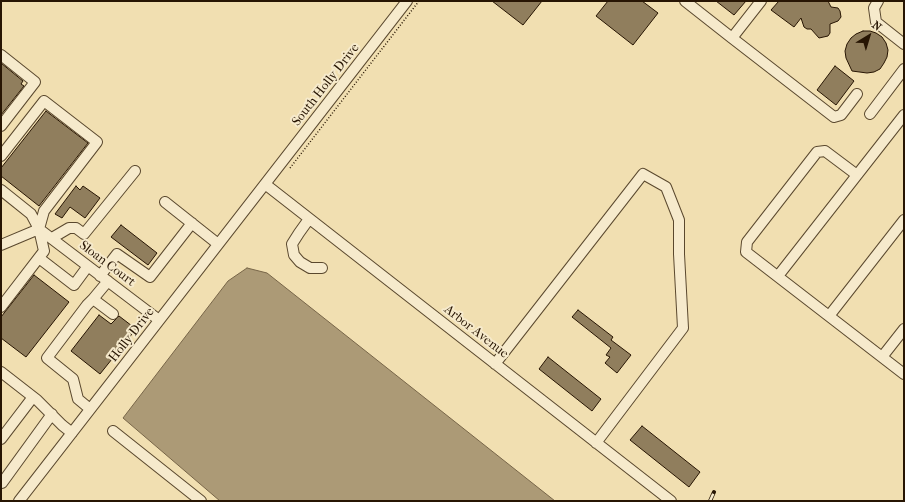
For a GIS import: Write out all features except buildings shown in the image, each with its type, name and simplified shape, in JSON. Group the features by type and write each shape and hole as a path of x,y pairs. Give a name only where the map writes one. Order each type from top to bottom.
{"street":[{"name":"South Holly Drive","path":"265,184 407,1"},
{"path":"685,1 834,117 841,115 857,94"},
{"path":"732,38 761,1"},
{"path":"878,1 874,8 876,22 904,44"},
{"path":"1,55 35,82 1,126"},
{"path":"870,114 904,69"},
{"path":"1,156 44,101 97,142 44,211 39,229"},
{"path":"778,276 904,115"},
{"path":"857,175 825,150 817,152 747,242 746,252 904,374"},
{"path":"52,238 69,228 76,228 84,234 134,171"},
{"path":"495,364 643,174 666,187 679,220 679,254 683,328 596,443"},
{"name":"Arbor Avenue","path":"265,184 596,443 665,499"},
{"name":"Holly Drive","path":"19,501 265,184"},
{"path":"1,190 31,214 39,229 44,251 1,307"},
{"path":"164,202 218,244"},
{"path":"309,219 292,244 294,255 300,262 310,268 322,268"},
{"path":"829,316 904,220"},
{"path":"90,409 78,399 73,379 47,358 93,299 116,254 150,277 192,223"},
{"path":"1,245 39,229"},
{"name":"Sloan Court","path":"39,229 159,320"},
{"path":"39,258 74,285 88,266"},
{"path":"93,299 113,314"},
{"path":"882,357 904,329"},
{"path":"1,372 33,397 72,433"},
{"path":"1,439 33,397"},
{"path":"1,482 2,483 52,414"},
{"path":"113,431 201,501"}],"path":[{"path":"290,168 420,1"}],"shaded area":[{"path":"247,268 267,273 555,501 220,501 123,418 228,281"}],"railway":[{"path":"710,501 714,492"}]}
